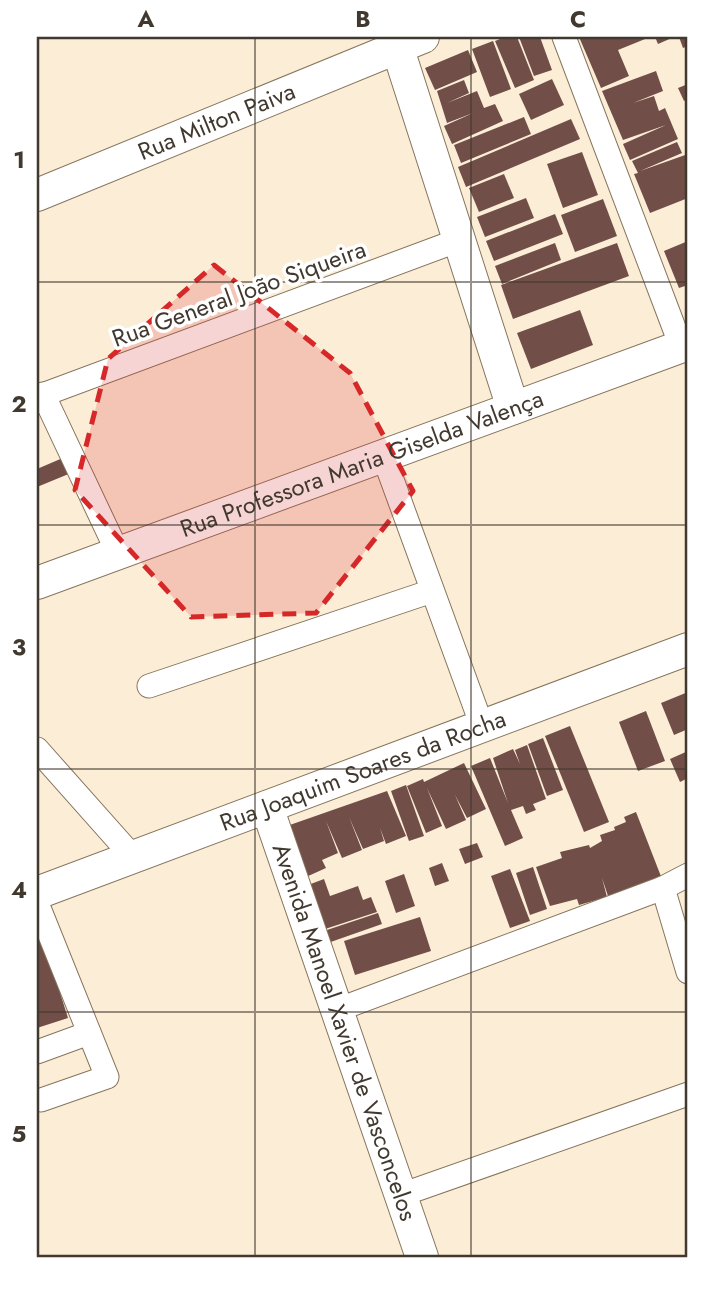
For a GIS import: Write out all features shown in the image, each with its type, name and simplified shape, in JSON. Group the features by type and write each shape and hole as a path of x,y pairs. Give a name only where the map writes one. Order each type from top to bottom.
{"street":[{"path":"564,37 685,345"},
{"path":"405,40 459,240 513,408"},
{"name":"Rua Milton Paiva","path":"37,195 405,40"},
{"name":"Rua General João Siqueira","path":"40,396 459,240"},
{"name":"Rua Professora Maria Giselda Valença","path":"37,583 685,345"},
{"path":"40,396 118,553"},
{"path":"383,455 482,726"},
{"path":"149,686 432,591"},
{"name":"Rua Joaquim Soares da Rocha","path":"37,894 688,649"},
{"path":"37,749 133,857"},
{"name":"Avenida Manoel Xavier de Vasconcelos","path":"267,807 422,1257"},
{"path":"337,1010 663,888 688,875"},
{"path":"663,888 688,972"},
{"path":"37,903 107,1077 41,1100"},
{"path":"37,1052 89,1033"},
{"path":"401,1195 688,1094"}],"highlighted area":[{"path":"214,265 350,373 413,491 316,613 191,617 75,490 108,359"}],"building":[{"path":"505,37 517,37 534,80 515,88 495,41"},
{"path":"519,37 540,37 552,70 534,76"},
{"path":"579,37 650,37 618,50 629,76 601,88"},
{"path":"655,37 674,37 658,44"},
{"path":"679,37 688,37 688,46 683,48"},
{"path":"493,41 511,89 490,97 472,49"},
{"path":"468,50 477,72 435,90 425,68"},
{"path":"656,71 663,91 633,103 654,96 659,111 665,108 678,139 630,160 623,144 666,125 623,140 602,91"},
{"path":"552,79 564,105 531,120 519,94"},
{"path":"464,80 469,93 447,103 477,91 484,108 495,104 503,121 452,144 444,126 473,113 447,123 437,91"},
{"path":"688,84 688,99 684,101 678,88"},
{"path":"524,117 531,134 461,163 454,145"},
{"path":"571,119 580,139 466,187 458,167"},
{"path":"677,142 682,153 640,171 688,154 688,198 650,213 634,174 638,173 632,161"},
{"path":"582,152 598,195 563,208 547,164"},
{"path":"504,174 514,198 479,212 469,188"},
{"path":"526,198 534,218 485,237 477,217"},
{"path":"603,199 617,236 575,252 561,215"},
{"path":"555,214 563,234 494,261 486,241"},
{"path":"688,241 688,285 679,288 664,251"},
{"path":"555,243 561,260 502,284 495,266"},
{"path":"617,243 629,276 513,319 501,285"},
{"path":"580,310 593,345 531,369 517,333"},
{"path":"65,457 71,473 37,487 37,469"},
{"path":"688,692 688,729 674,735 661,703"},
{"path":"646,711 665,761 638,771 619,722"},
{"path":"570,726 609,822 584,832 545,736"},
{"path":"543,738 563,790 547,796 528,744"},
{"path":"527,745 546,799 533,804 536,810 526,814 523,806 511,810 523,838 505,846 471,766 490,758 508,803 493,758 513,749 520,764 515,750"},
{"path":"688,751 688,778 680,782 670,759"},
{"path":"464,763 486,809 467,818 455,795 466,820 446,829 427,788 442,826 426,833 407,786 423,779 424,782"},
{"path":"406,785 424,836 409,841 391,791"},
{"path":"387,791 406,836 386,844 380,828 384,841 363,849 349,817 362,850 342,858 326,821 338,853 322,860 326,868 306,877 284,827"},
{"path":"636,812 662,879 608,896 602,878 607,897 579,905 577,899 550,906 536,867 562,858 560,852 589,845 590,848 602,841 600,835 615,830 614,827 626,822 624,817"},
{"path":"477,843 483,857 465,864 459,849"},
{"path":"442,863 449,881 435,886 429,868"},
{"path":"533,867 547,909 530,915 516,873"},
{"path":"510,869 530,921 510,928 491,876"},
{"path":"404,874 415,906 396,913 385,881"},
{"path":"324,879 330,896 358,886 363,900 371,897 377,912 322,930 308,885"},
{"path":"378,913 382,924 325,944 321,932"},
{"path":"420,917 431,951 355,975 344,941"},
{"path":"41,933 68,1018 37,1028 37,935"}]}
